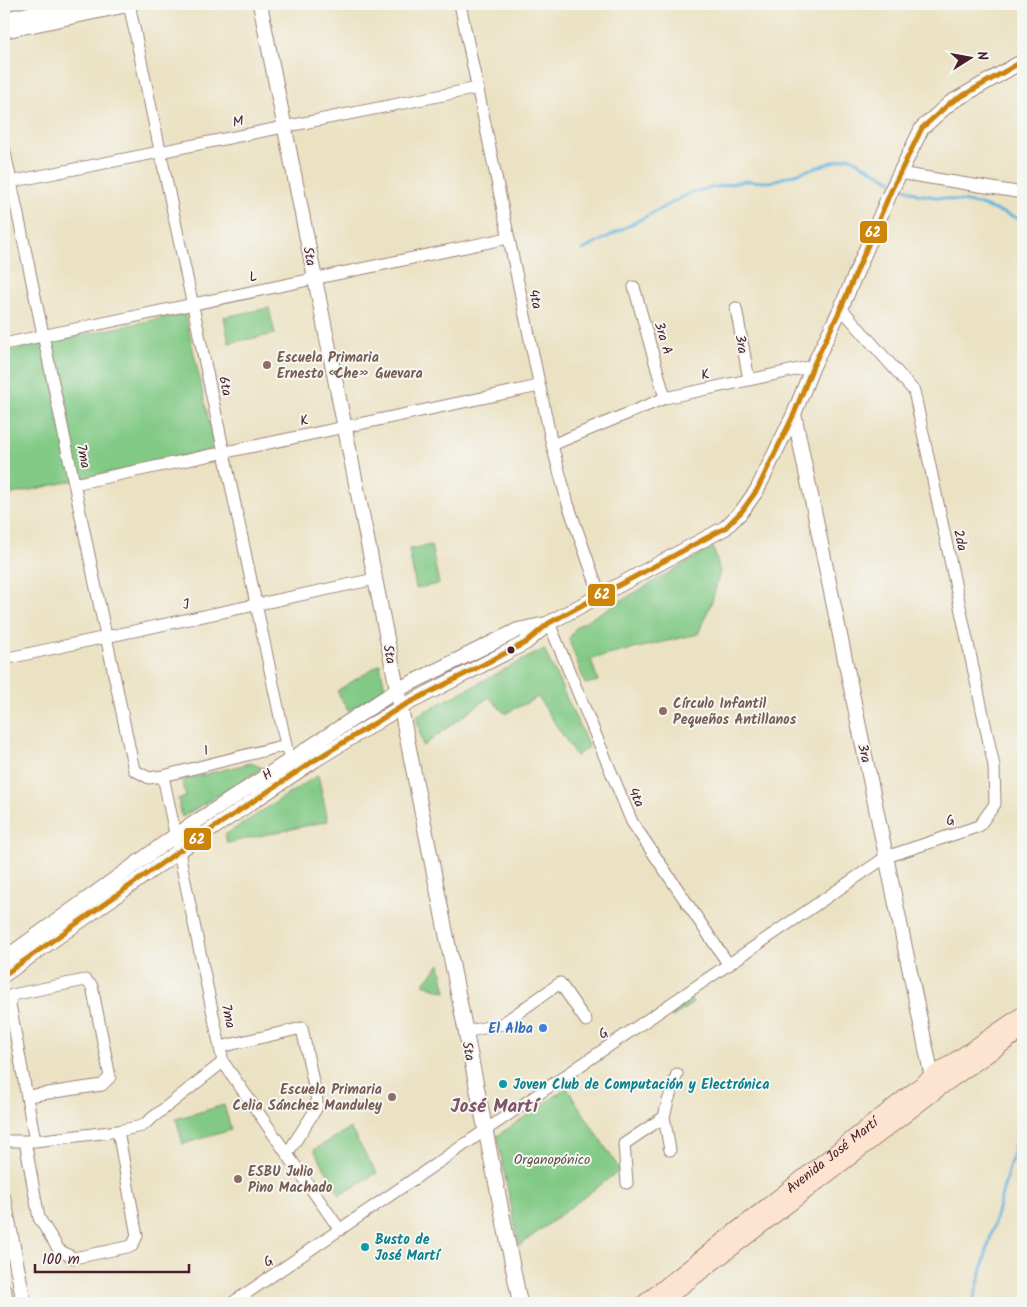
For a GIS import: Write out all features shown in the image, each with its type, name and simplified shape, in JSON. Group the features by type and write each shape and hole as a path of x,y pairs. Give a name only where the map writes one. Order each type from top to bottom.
{"main road":[{"name":"Avenida José Martí","path":"644,1303 932,1076 1023,1014"},
{"name":"Avenida José Martí","path":"660,1303 935,1092 1023,1030"}],"street":[{"path":"4,19 75,4"},
{"path":"4,31 130,4"},
{"name":"6ta","path":"130,4 292,775"},
{"name":"5ta","path":"260,4 520,1303"},
{"name":"4ta","path":"460,4 552,445 568,504 600,595"},
{"name":"H","path":"4,975 179,851 292,775 400,707 525,643 549,624 725,528 742,511 757,490 794,414 813,366 841,308 899,173 922,128 942,109 1023,61"},
{"name":"M","path":"7,182 478,88"},
{"name":"7ma","path":"4,148 7,182 43,336 134,770"},
{"path":"899,173 1023,193"},
{"name":"L","path":"4,344 508,238"},
{"name":"3ra A","path":"634,287 665,398"},
{"name":"3ra","path":"736,308 749,380"},
{"name":"2da","path":"841,308 914,391 994,766 995,804"},
{"name":"K","path":"552,445 665,398 813,366"},
{"name":"K","path":"74,484 539,386"},
{"name":"3ra","path":"794,414 935,1092"},
{"name":"J","path":"4,659 375,579"},
{"name":"4ta","path":"549,624 632,822 729,965"},
{"name":"H","path":"4,958 176,835 397,690 518,630 549,624"},
{"name":"I","path":"134,770 149,778 163,776 286,745"},
{"name":"7ma","path":"163,776 223,1062 340,1230"},
{"name":"G","path":"232,1303 886,857 979,826 995,804"},
{"path":"28,1096 102,1085 110,1077 92,986 85,980 12,995 10,1004 28,1096 30,1141 39,1218 59,1250 74,1258 132,1246 136,1236 118,1131"},
{"path":"466,1032 502,1024 560,983 586,1020"},
{"path":"220,1047 302,1028 317,1100 316,1109 287,1154"},
{"path":"4,1141 30,1141 118,1131 142,1126 223,1062"},
{"path":"670,1150 664,1117 677,1074"},
{"path":"627,1183 624,1144 664,1117"},
{"path":"4,1200 24,1303"},
{"path":"4,1290 6,1303"}],"green space":[{"path":"269,308 275,334 229,343 224,317"},
{"path":"185,313 215,449 4,496 4,352"},
{"path":"431,545 439,584 416,588 409,549"},
{"path":"713,547 720,572 712,601 698,634 591,659 598,681 585,684 569,639 576,627"},
{"path":"544,649 589,747 576,756 538,697 505,714 489,697 423,746 416,716"},
{"path":"380,664 385,689 348,711 337,691"},
{"path":"251,763 263,768 182,817 178,799 186,797 182,780"},
{"path":"318,775 328,821 227,843 225,835"},
{"path":"440,964 446,992 423,984"},
{"path":"689,999 693,1002 692,1004 672,1017 671,1012"},
{"name":"Organopónico","path":"567,1088 620,1170 519,1246 497,1136"},
{"path":"224,1105 231,1130 183,1144 176,1119"},
{"path":"350,1128 377,1173 340,1195 314,1150"}],"waterway":[{"path":"583,250 692,192 745,181 770,182 849,157 892,181"},
{"path":"898,184 917,194 978,204 1023,220"},
{"path":"973,1303 1019,1130"}],"transit line":[{"name":"62","path":"4,975 179,851 315,760 401,707 525,643 549,623 725,528 742,511 757,490 794,414 813,366 841,308 891,191 922,128 950,103 1023,61"}],"place":[{"name":"Escuela Primaria Ernesto «Che» Guevara","path":"267,365"},
{"name":"Círculo Infantil Pequeños Antillanos","path":"663,711"},
{"name":"El Alba","path":"543,1028"},
{"name":"Joven Club de Computación y Electrónica","path":"503,1084"},
{"name":"Escuela Primaria Celia Sánchez Manduley","path":"392,1097"},
{"name":"ESBU Julio Pino Machado","path":"238,1179"},
{"name":"Busto de José Martí","path":"365,1247"}],"district":[{"name":"José Martí","path":"494,1105"}]}
